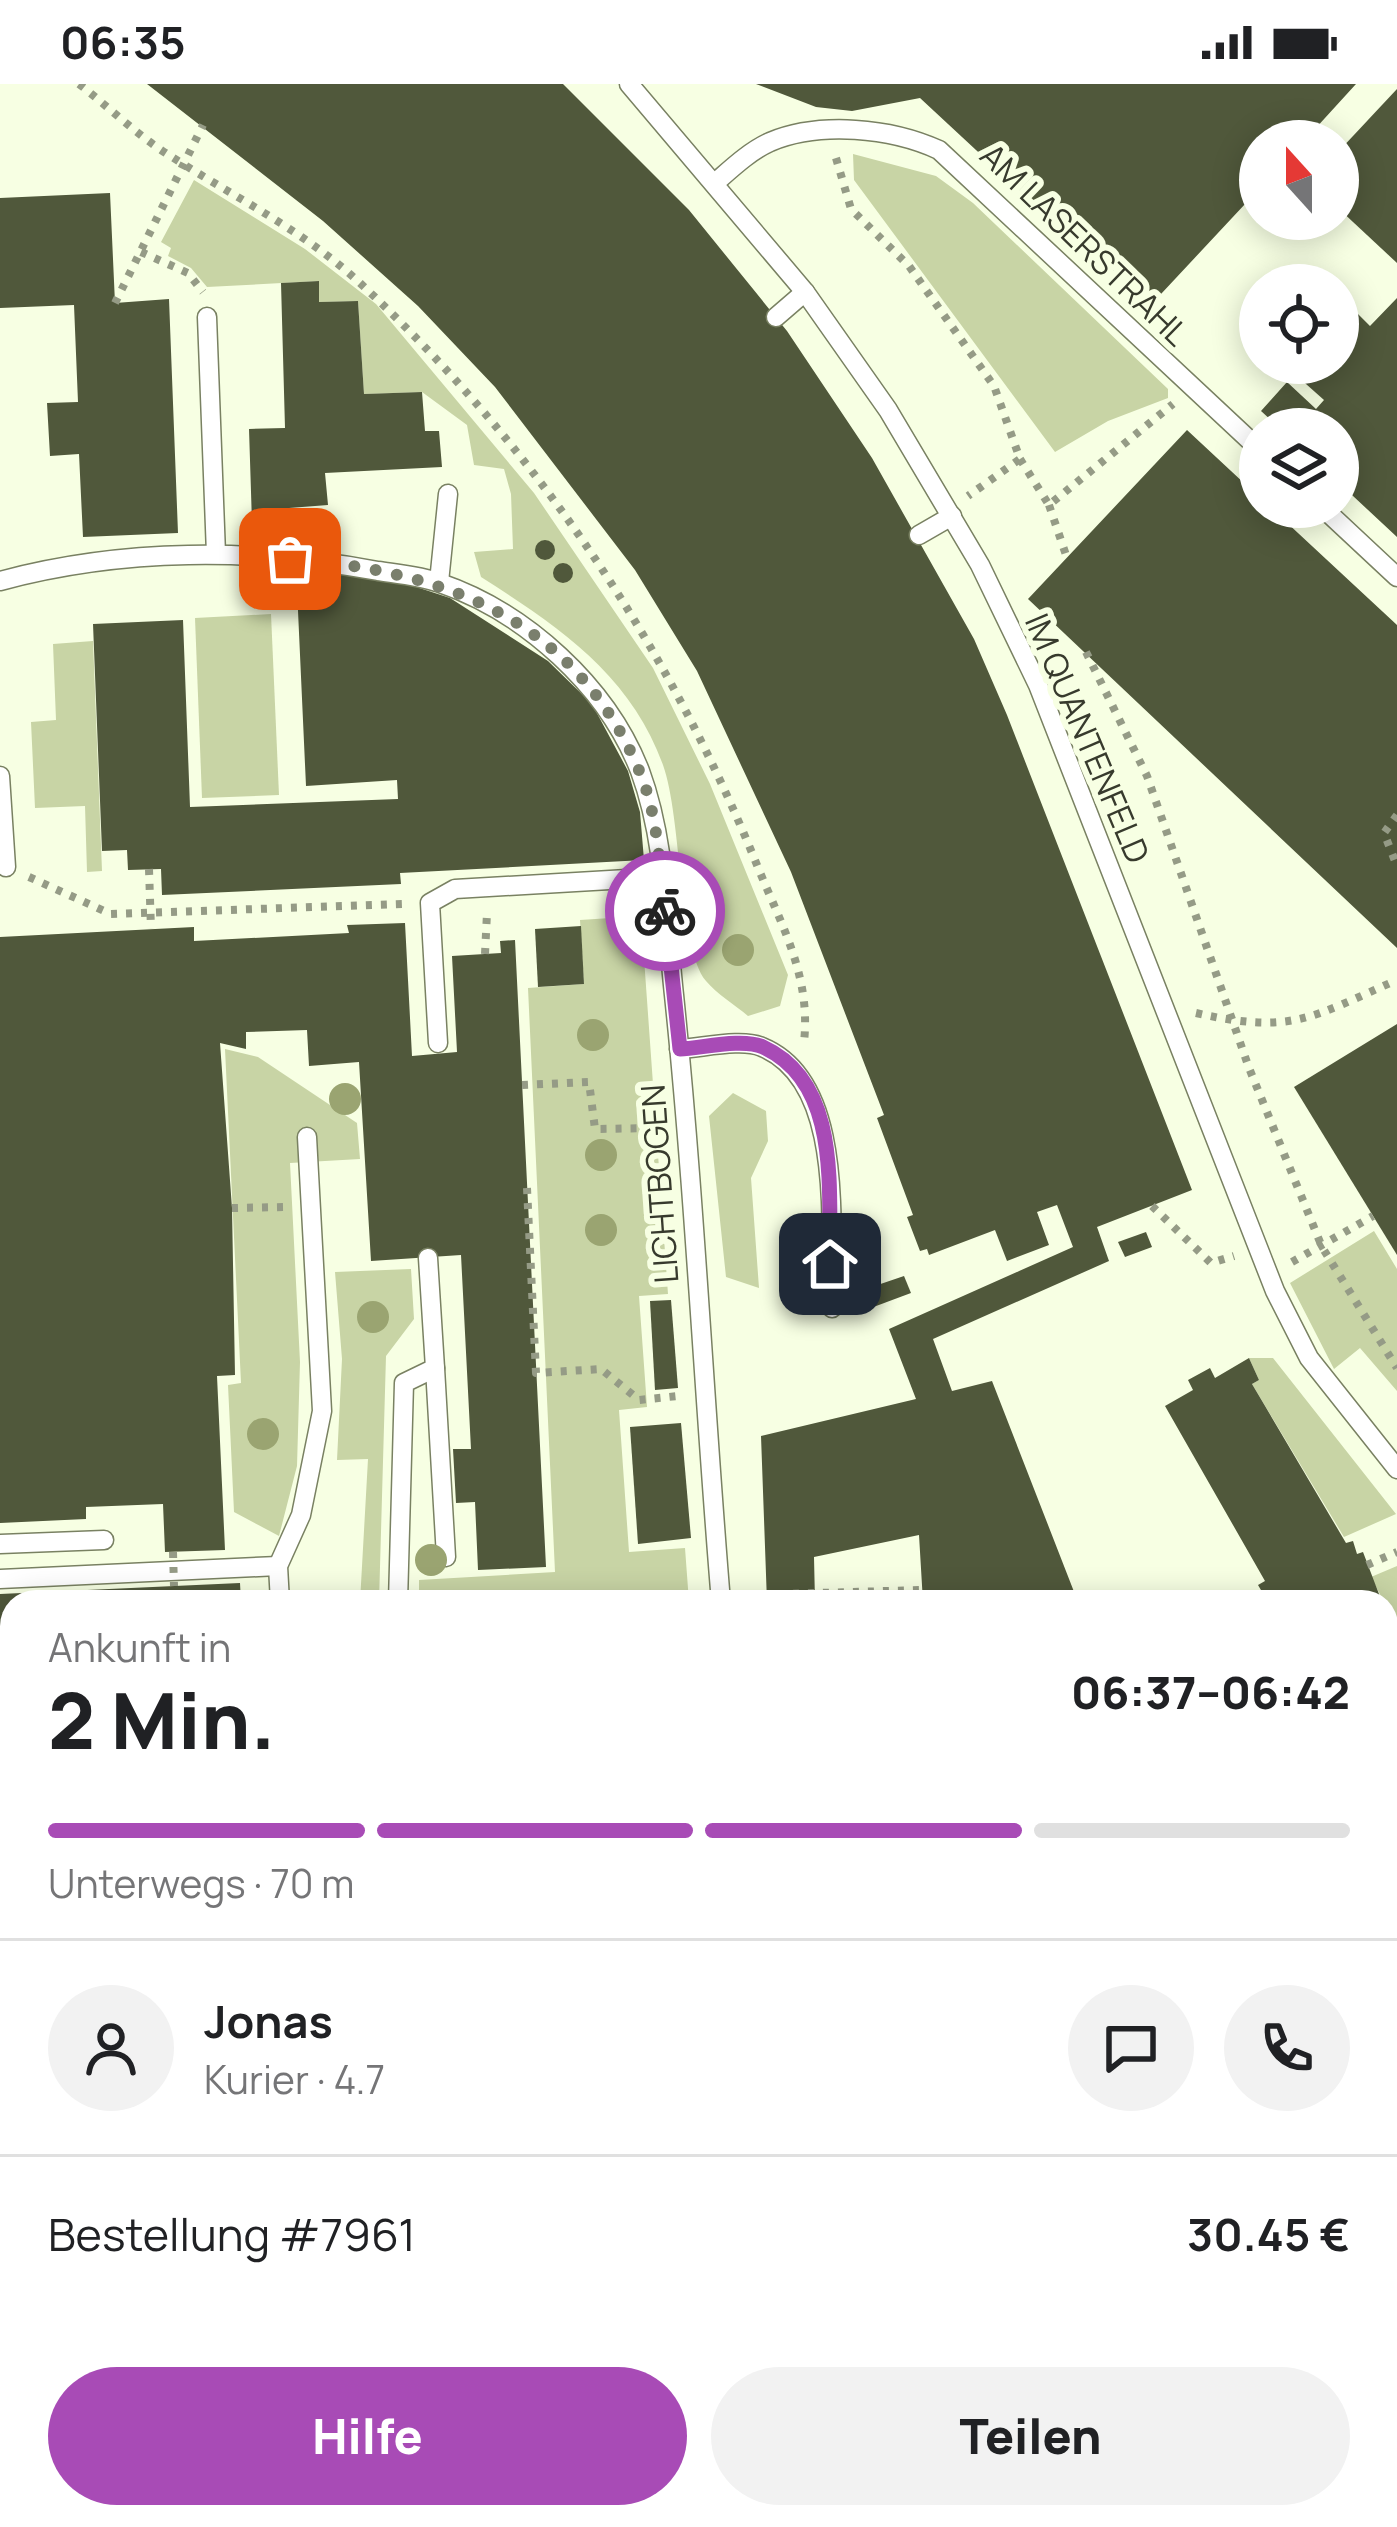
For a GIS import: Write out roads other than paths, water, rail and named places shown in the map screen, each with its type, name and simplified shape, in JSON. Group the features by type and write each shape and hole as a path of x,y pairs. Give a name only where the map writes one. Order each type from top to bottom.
{"lane":[{"name":"IM QUANTENFELD","path":"629,84 805,292 950,511 1038,685 1258,1249 1309,1358 1397,1469"},
{"name":"AM LASERSTRAHL","path":"716,182 764,145 835,133 887,132 939,150 1239,431"},
{"path":"776,317 805,292"},
{"path":"207,317 216,554"},
{"path":"439,582 448,494"},
{"path":"919,535 950,511"},
{"path":"1344,528 1397,577"},
{"name":"LICHTBOGEN","path":"0,581 63,564 216,554 327,561 439,582 504,613 546,644 609,715 639,769 655,824 680,1049 719,1590"},
{"path":"0,776 6,866"},
{"path":"438,1043 430,903 454,889 661,877"},
{"path":"680,1049 759,1045 801,1073 826,1134 832,1308"},
{"path":"279,1590 278,1566 301,1515 322,1411 307,1137"},
{"path":"428,1258 446,1557"},
{"path":"398,1590 404,1383 435,1368"},
{"path":"0,1544 104,1540"},
{"path":"0,1579 278,1566"}]}
